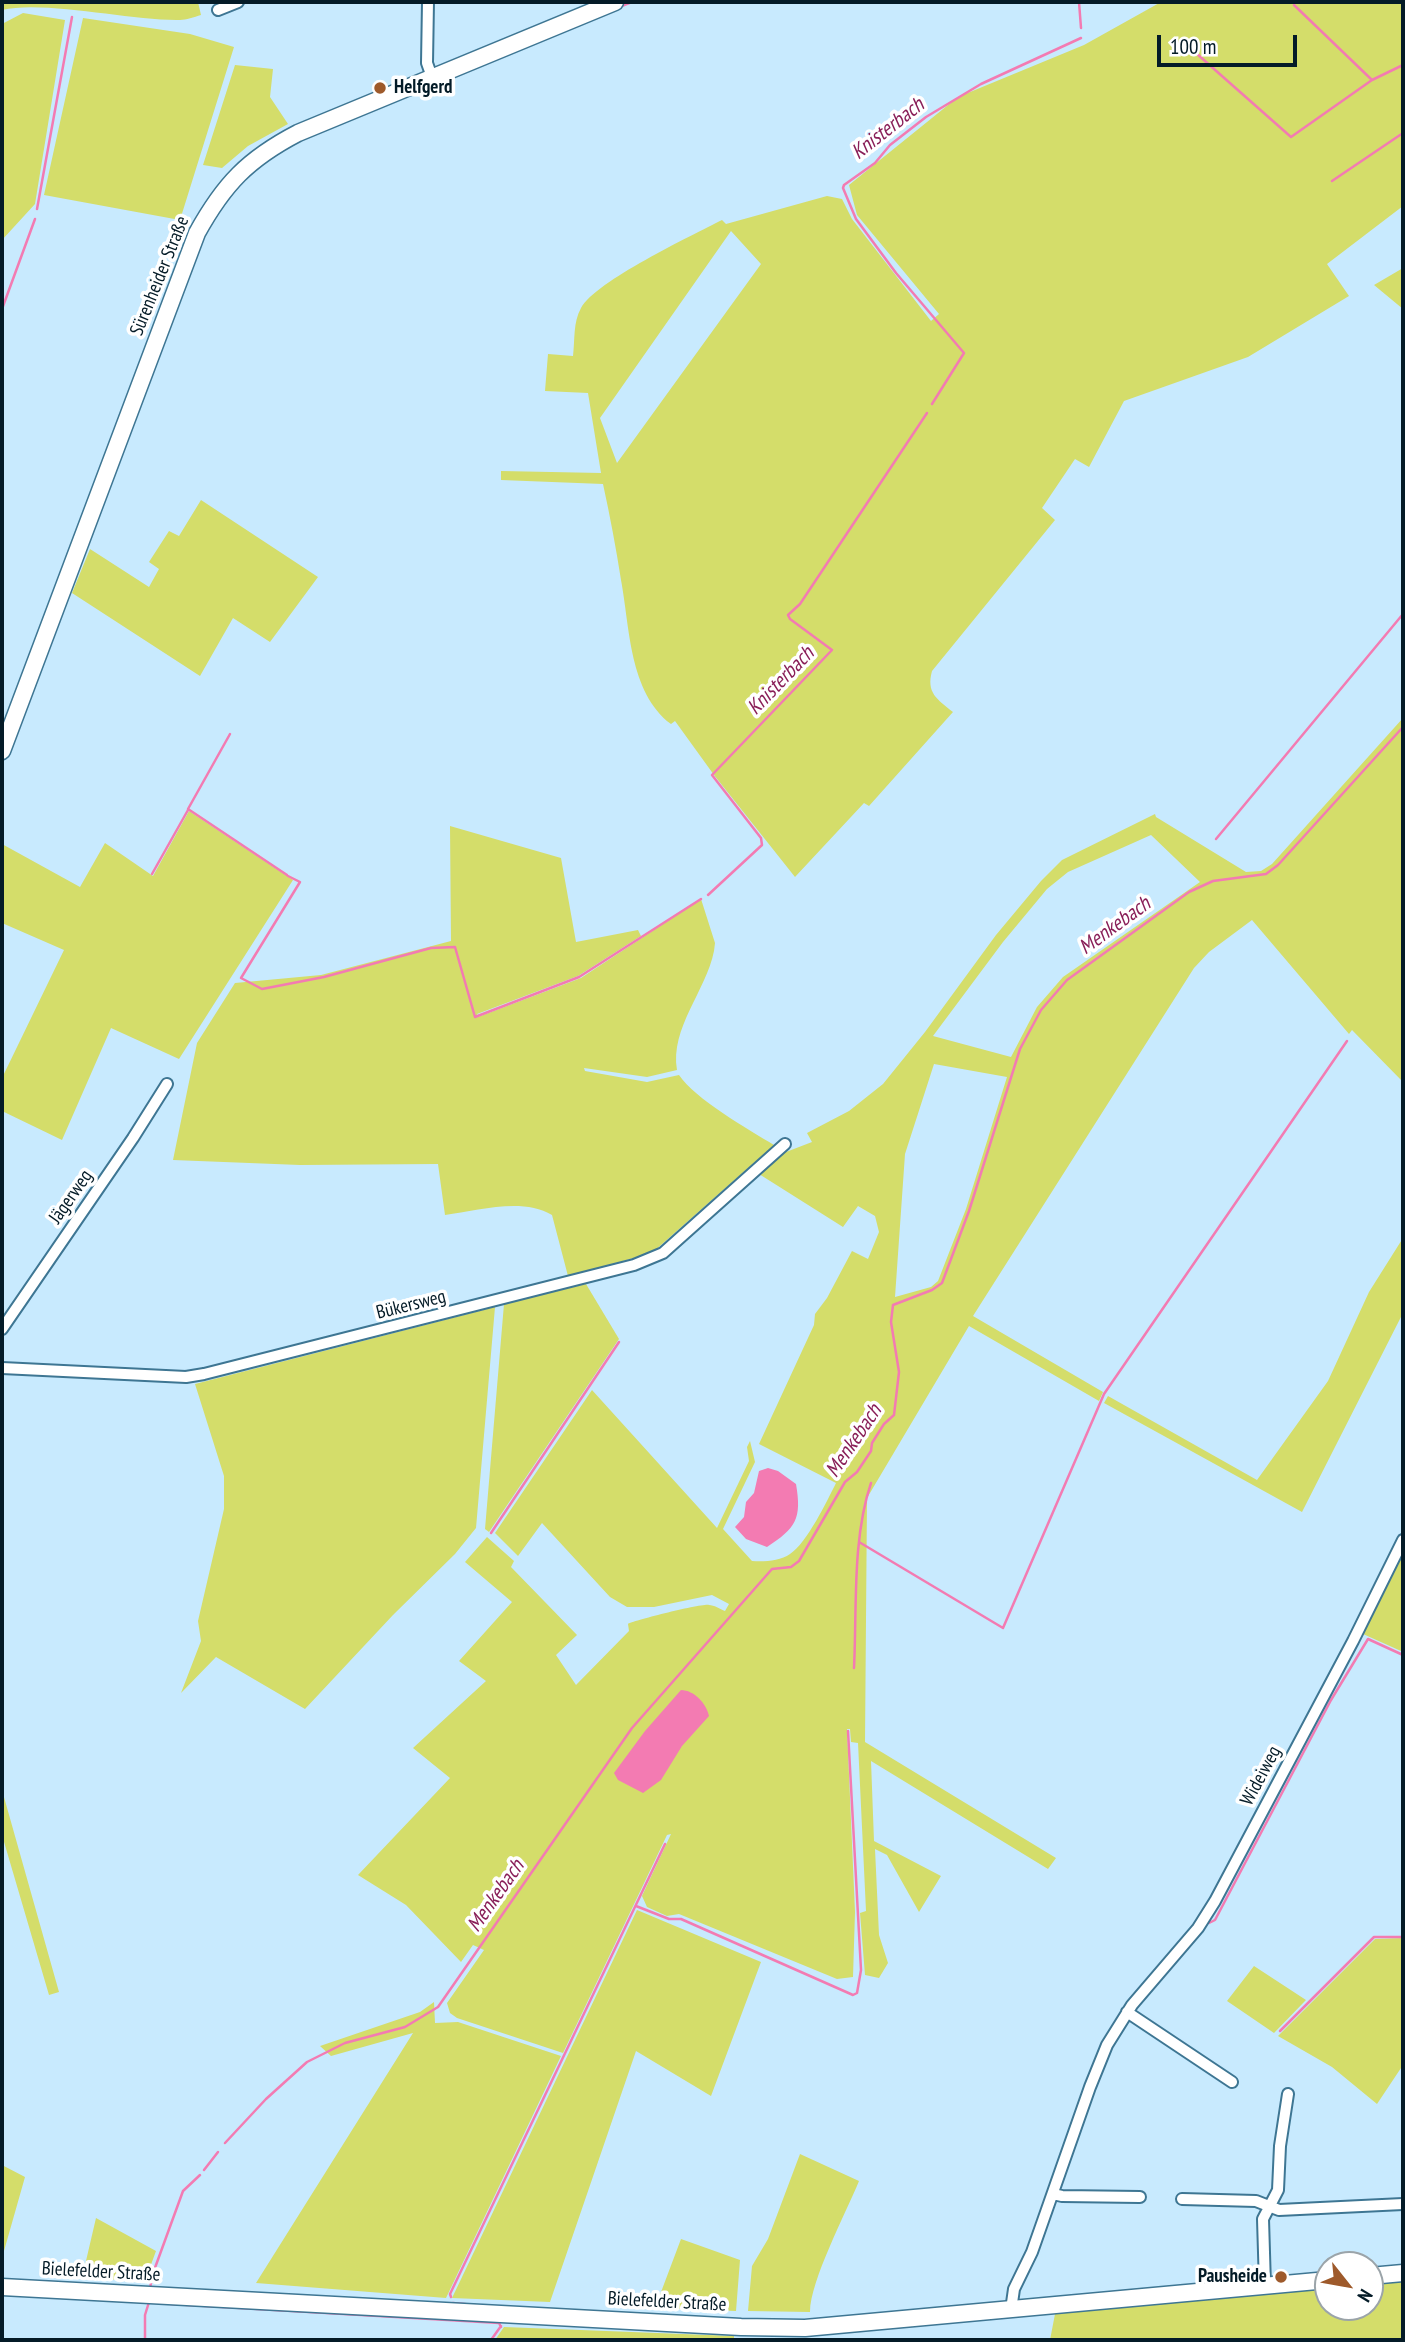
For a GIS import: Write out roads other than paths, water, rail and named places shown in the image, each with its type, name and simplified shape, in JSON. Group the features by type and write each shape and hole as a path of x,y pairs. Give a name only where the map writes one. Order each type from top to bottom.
{"main road":[{"name":"Sürenheider Straße","path":"2,751 192,245 209,211 229,183 254,159 298,133 614,2"},
{"path":"1384,2275 1403,2273"},
{"name":"Bielefelder Straße","path":"2,2287 741,2327 802,2334 1011,2310 1314,2281"}],"street":[{"path":"218,10 238,2"},
{"path":"428,2 427,63 432,76"},
{"name":"Jägerweg","path":"2,1329 134,1138 167,1084"},
{"name":"Bükersweg","path":"2,1368 186,1377 634,1265 663,1253 785,1144"},
{"name":"Wideiweg","path":"1011,2310 1014,2288 1032,2252 1107,2045 1127,2012 1198,1928 1210,1908 1353,1641 1403,1541"},
{"path":"1127,2012 1232,2081"},
{"path":"1265,2286 1263,2219 1278,2189 1280,2146 1288,2094"},
{"path":"1053,2194 1140,2197"},
{"path":"1182,2199 1256,2201 1279,2210 1352,2204 1403,2204"}],"waterway":[{"path":"619,7 632,2"},
{"name":"Knisterbach","path":"1079,2 1081,28"},
{"path":"1294,5 1372,80"},
{"path":"37,209 72,17"},
{"name":"Knisterbach","path":"932,404 964,353 896,273 856,219 844,185 875,163 890,145 926,117 981,84 1081,38"},
{"path":"1188,46 1291,137 1372,80 1403,65"},
{"path":"1332,181 1403,133"},
{"path":"2,309 35,219"},
{"name":"Knisterbach","path":"708,895 762,845 761,838 712,775 832,650 788,615 800,604 927,413"},
{"path":"1216,839 1403,614"},
{"name":"Menkebach","path":"225,2143 266,2099 307,2062 345,2043 405,2027 438,2007 632,1728 772,1569 791,1567 799,1561 845,1482 857,1472 884,1424 894,1415 899,1372 891,1322 893,1305 932,1290 942,1283 969,1211 1020,1049 1041,1010 1067,980 1189,892 1213,881 1266,874 1278,865 1403,727"},
{"path":"230,734 188,809 287,875"},
{"path":"152,874 188,810"},
{"path":"288,876 300,882 241,978 262,989 324,977 431,948 455,947 475,1017 579,977 701,899"},
{"path":"859,1542 1003,1628 1104,1394 1347,1041"},
{"path":"491,1533 619,1342"},
{"path":"854,1668 858,1551 871,1483"},
{"path":"1209,1923 1215,1920 1331,1700 1368,1639 1403,1655"},
{"path":"636,1906 669,1919 681,1919 853,1995 857,1993 861,1970 848,1731"},
{"path":"451,2297 450,2294 665,1844"},
{"path":"1280,2031 1374,1937 1403,1937"},
{"name":"Menkebach","path":"204,2170 218,2152"},
{"name":"Menkebach","path":"150,2289 152,2276 183,2191 200,2175"},
{"name":"Menkebach","path":"145,2340 145,2315 149,2302"},
{"path":"453,2303 475,2305"},
{"path":"171,2304 499,2323 501,2327"},
{"path":"491,2340 501,2326"}],"place":[{"name":"Helfgerd","path":"380,88"},
{"name":"Pausheide","path":"1281,2277"}]}
